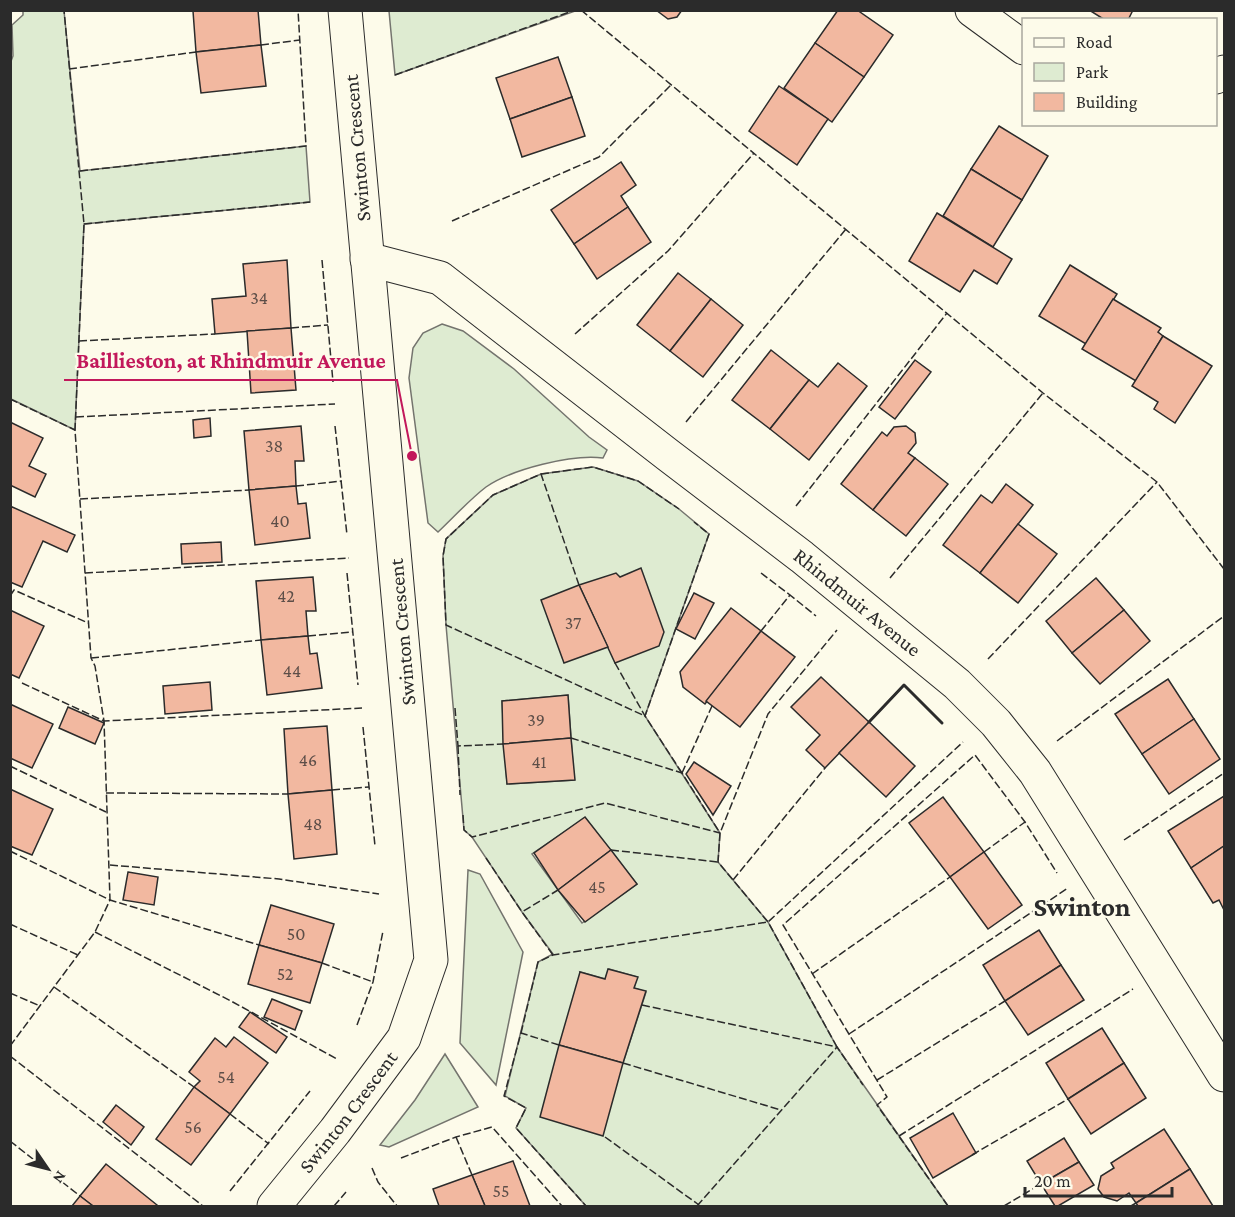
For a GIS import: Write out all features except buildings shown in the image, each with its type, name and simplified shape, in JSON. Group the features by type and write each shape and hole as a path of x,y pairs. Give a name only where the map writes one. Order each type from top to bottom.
{"street":[{"name":"Swinton Crescent","path":"274,1206 335,1131 404,1038 431,960 345,10"},
{"path":"972,10 1022,47"},
{"name":"Rhindmuir Avenue","path":"367,259 440,278 802,557 957,684 996,723 1035,772 1224,1075"}],"green space":[{"path":"389,10 575,11 395,75"},
{"path":"23,11 64,11 80,171 306,146 310,202 84,224 75,430 11,399 10,64 13,56 12,25 23,15"},
{"path":"442,324 463,331 514,369 589,437 607,450 603,458 575,458 543,464 497,480 467,503 438,532 428,523 409,378 413,348 423,333"},
{"path":"593,467 638,481 679,509 709,534 645,716 720,833 718,862 768,922 837,1047 948,1206 586,1206 516,1128 526,1108 505,1096 538,962 553,954 472,837 464,830 446,625 443,556 446,539 493,495 541,474","holes":["568,695 574,780 507,784 502,701","585,818 637,884 582,923 532,854","609,969 637,977 634,988 646,992 623,1063 580,972 605,979"]},
{"path":"468,870 480,874 523,952 496,1085 460,1043"},
{"path":"445,1054 478,1107 389,1147 380,1145 415,1100"}],"fence":[{"path":"10,1046 95,932 110,900 104,721 95,666 91,658 75,430 84,224 64,10"},
{"path":"80,171 306,146 298,10"},
{"path":"395,75 575,10"},
{"path":"581,10 1043,393 1157,482 1224,569"},
{"path":"261,45 300,40"},
{"path":"69,69 196,52"},
{"path":"452,221 599,157 671,85"},
{"path":"575,334 668,251 754,153"},
{"path":"84,224 310,202"},
{"path":"686,422 846,229"},
{"path":"322,260 333,382"},
{"path":"796,506 947,313"},
{"path":"291,328 328,325"},
{"path":"79,341 215,334"},
{"path":"890,578 1043,393"},
{"path":"10,399 75,430"},
{"path":"76,417 335,404"},
{"path":"335,426 347,535"},
{"path":"541,474 593,467 638,481 679,509"},
{"path":"579,585 541,474 493,495 446,539 443,556 446,625 645,716"},
{"path":"296,486 342,481"},
{"path":"988,659 1157,482"},
{"path":"80,499 249,490"},
{"path":"682,773 645,716 709,534 694,522"},
{"path":"85,573 349,558"},
{"path":"347,573 358,685"},
{"path":"761,573 790,595"},
{"path":"10,596 14,590 88,623"},
{"path":"761,631 790,595 816,616"},
{"path":"1057,741 1224,616"},
{"path":"837,630 768,714 720,833 718,862 768,922 837,1047"},
{"path":"308,636 353,632"},
{"path":"91,658 261,640"},
{"path":"615,663 645,716"},
{"path":"22,683 104,721 362,708"},
{"path":"682,773 712,706"},
{"path":"455,708 458,746 503,744"},
{"path":"363,727 375,846"},
{"path":"571,738 682,773 720,833"},
{"path":"521,1033 538,962 553,955 768,922 963,742"},
{"path":"458,746 460,795"},
{"path":"948,1206 877,1105 887,1097 783,925 975,755 1025,822"},
{"path":"10,766 106,812"},
{"path":"733,880 825,768"},
{"path":"1124,840 1224,773"},
{"path":"332,790 369,787"},
{"path":"106,793 288,794"},
{"path":"463,815 464,830 472,837 605,803 720,833"},
{"path":"984,852 1025,822 1057,873"},
{"path":"611,850 718,862"},
{"path":"10,851 110,900 259,945"},
{"path":"486,858 522,912"},
{"path":"110,865 279,879 379,894"},
{"path":"812,974 950,877"},
{"path":"849,1034 1068,888"},
{"path":"553,955 522,912 558,890"},
{"path":"10,924 78,955"},
{"path":"357,1025 373,982 383,931"},
{"path":"95,932 231,1001 337,1059"},
{"path":"322,963 373,982"},
{"path":"54,987 194,1087"},
{"path":"899,1136 1133,989"},
{"path":"10,993 40,1006"},
{"path":"877,1080 1005,1001"},
{"path":"642,1005 837,1047"},
{"path":"559,1045 521,1033 504,1096 526,1108 516,1128 586,1206"},
{"path":"697,1206 837,1047 863,1085"},
{"path":"10,1056 203,1206"},
{"path":"623,1063 781,1110"},
{"path":"230,1191 310,1091"},
{"path":"972,1155 1068,1099"},
{"path":"230,1114 269,1144"},
{"path":"401,1158 456,1137 492,1127 562,1206"},
{"path":"456,1137 472,1175"},
{"path":"605,1137 699,1205"},
{"path":"10,1141 80,1196"},
{"path":"372,1168 378,1182 397,1206"},
{"path":"1004,1206 1041,1184"},
{"path":"334,1206 346,1192"},
{"path":"1131,1206 1136,1203"}],"wall":[{"path":"869,722 904,685 942,723"}],"place":[{"name":"Baillieston, at Rhindmuir Avenue","path":"412,456"}],"district":[{"name":"Swinton","path":"1082,907"}]}
